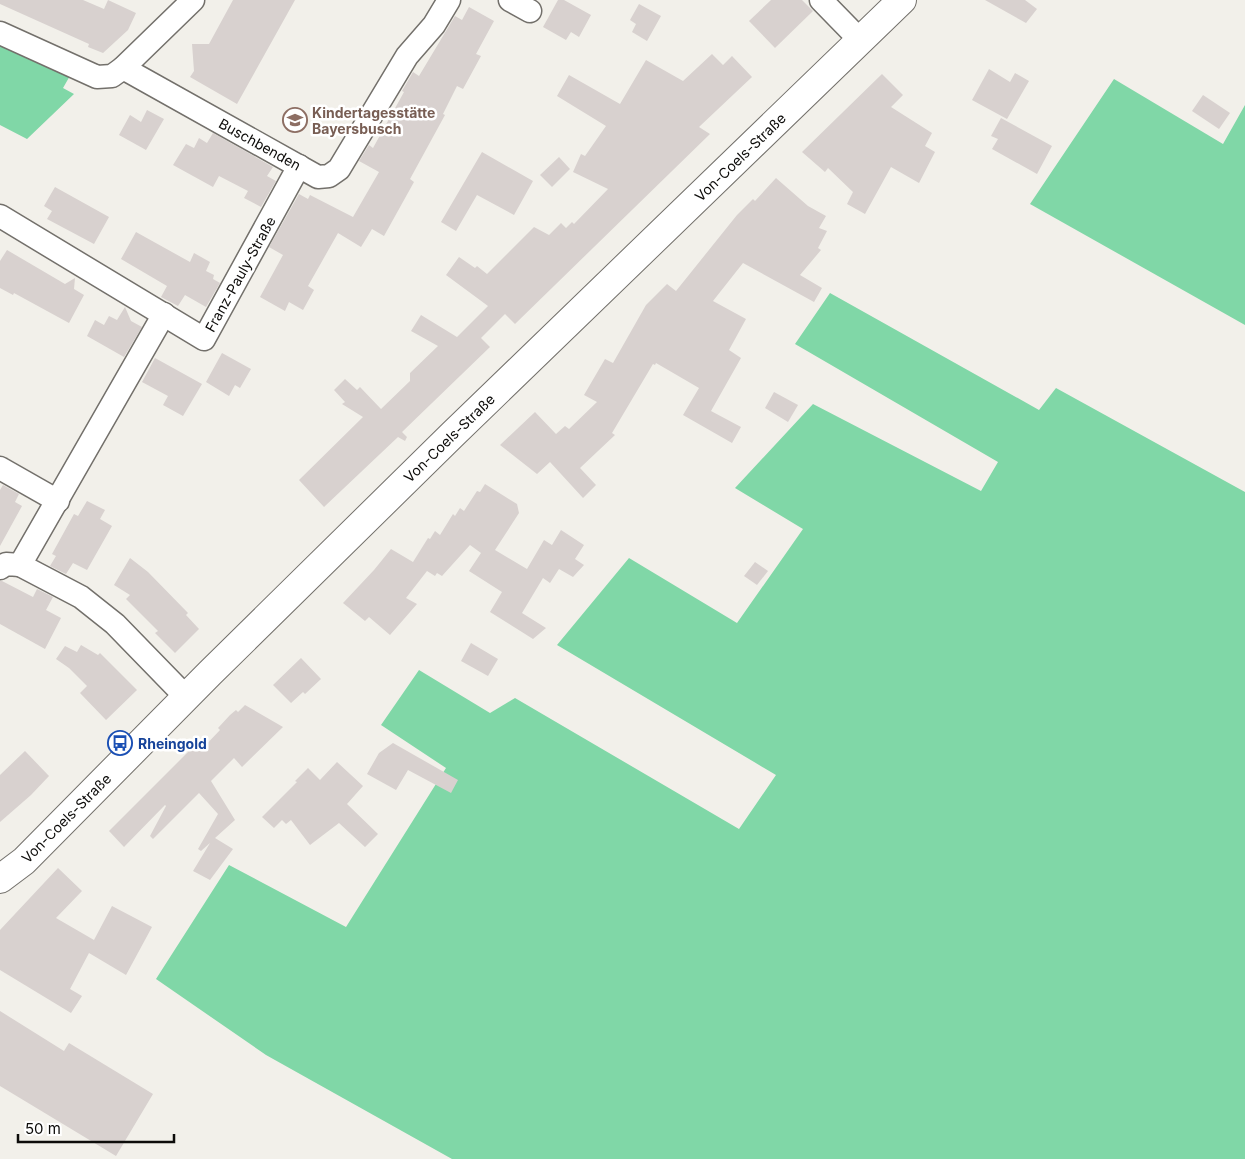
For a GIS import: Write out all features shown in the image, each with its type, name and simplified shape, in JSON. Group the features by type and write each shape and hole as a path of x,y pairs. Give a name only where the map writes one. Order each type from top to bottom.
{"main road":[{"name":"Von-Coels-Straße","path":"0,879 24,862 186,698 452,436 902,0"}],"street":[{"path":"0,33 97,77 112,76 123,68 193,0"},
{"name":"Buschbenden","path":"123,68 318,177 329,176 339,169 407,56 434,25 449,0"},
{"path":"510,0 530,12"},
{"path":"821,0 861,41"},
{"name":"Franz-Pauly-Straße","path":"0,216 204,339 299,166"},
{"path":"164,314 58,501 10,566 81,598 115,624 186,698"},
{"path":"0,468 58,501"}],"green space":[{"path":"0,44 71,74 63,88 74,94 27,139 0,125"},
{"path":"1114,79 1223,144 1245,105 1245,325 1030,204"},
{"path":"830,293 1039,410 1056,388 1245,492 1245,1159 452,1159 266,1055 156,979 229,865 346,927 446,768 381,725 419,670 490,713 515,698 739,829 776,775 557,645 629,558 737,623 803,529 735,488 813,404 981,491 998,462 795,344"}],"building":[{"path":"0,0 83,0 104,9 108,0 136,13 128,30 103,53 88,47 89,44 0,4"},
{"path":"233,0 295,0 237,104 190,77 194,71 192,44 209,44"},
{"path":"558,0 564,0 591,15 579,37 571,32 566,40 543,27"},
{"path":"771,0 802,0 813,11 775,48 749,21"},
{"path":"985,0 1025,0 1037,9 1026,23"},
{"path":"639,4 661,16 647,41 632,32 636,24 630,20"},
{"path":"469,7 494,21 476,54 481,56 463,89 457,86 443,114 445,115 410,179 414,182 384,236 372,229 361,247 338,233 308,286 314,290 303,310 289,302 285,311 260,297 283,255 269,247 299,194 308,199 310,195 353,217 379,172 359,161 369,145 373,148 413,72 419,76 455,16 462,20"},
{"path":"712,54 723,65 732,56 752,77 699,127 710,134 515,324 505,314 481,338 490,347 402,432 407,437 405,441 398,437 324,507 299,480 363,417 342,404 345,402 334,390 345,379 357,390 360,387 381,409 410,381 410,373 438,346 411,331 421,315 457,337 488,306 446,275 459,257 475,268 477,266 487,274 534,227 549,235 561,223 566,228 572,222 574,224 608,189 573,172 581,154 585,156 606,126 557,96 569,75 620,104 646,60 683,81"},
{"path":"989,69 1010,82 1015,73 1029,81 1007,119 972,100"},
{"path":"882,74 903,95 891,107 932,133 925,146 935,152 919,183 891,167 865,214 847,204 853,192 828,168 825,172 802,152"},
{"path":"1203,95 1230,113 1219,129 1192,111"},
{"path":"147,110 164,119 146,150 119,135 130,115 141,122"},
{"path":"1001,118 1052,146 1037,174 992,149 998,139 991,136"},
{"path":"213,133 273,167 267,176 276,181 261,207 244,198 248,191 219,176 213,187 173,165 186,144 194,148 199,138 207,143"},
{"path":"482,152 533,181 514,215 477,195 456,231 441,222"},
{"path":"559,157 570,169 552,187 540,175"},
{"path":"776,178 808,206 826,216 819,228 827,231 818,248 821,250 800,275 822,288 814,302 743,263 713,301 746,319 729,350 741,358 711,411 741,427 732,443 683,415 699,388 656,363 655,365 653,364 612,433 615,435 580,468 596,485 583,498 550,462 537,474 500,445 535,412 556,434 565,426 569,429 597,402 584,395 605,359 613,363 646,305 667,284 676,291 737,215 753,199 755,201"},
{"path":"55,187 109,217 94,244 47,219 52,211 44,206"},
{"path":"136,232 190,262 194,253 210,262 206,271 214,275 213,279 220,283 206,307 185,295 178,306 161,297 167,286 121,259"},
{"path":"7,250 65,284 75,278 74,289 84,295 69,323 14,293 13,295 0,288 0,261"},
{"path":"125,307 131,321 142,327 124,357 87,336 95,320 104,325 109,316 117,320"},
{"path":"222,353 251,369 240,388 235,385 229,396 206,382"},
{"path":"155,358 202,384 183,416 163,405 168,396 142,382"},
{"path":"774,392 798,405 788,422 765,408"},
{"path":"485,484 517,504 519,513 495,550 527,569 544,540 552,545 561,530 584,545 575,559 584,565 573,577 559,569 550,583 543,578 522,613 546,628 533,639 490,612 502,592 469,571 481,553 470,545 442,576 437,573 435,576 427,571 406,598 417,604 390,635 369,617 365,621 343,603 391,549 413,562 428,538 430,539 435,531 440,535 453,514 455,516 460,508 464,511 477,491 480,492"},
{"path":"3,485 19,494 15,502 22,506 0,546 0,490"},
{"path":"87,501 105,510 100,519 112,526 87,570 73,563 66,574 50,566 56,556 52,554 74,514 78,516"},
{"path":"130,558 148,572 188,613 186,615 199,629 175,653 155,633 158,631 126,599 130,595 114,585"},
{"path":"755,562 768,571 757,585 744,576"},
{"path":"0,581 33,597 37,589 53,597 46,610 61,618 45,649 0,624"},
{"path":"471,643 498,659 488,676 461,661"},
{"path":"81,645 98,655 100,653 137,690 106,720 80,693 87,686 69,668 56,659 65,646 77,652"},
{"path":"301,658 321,679 305,694 303,692 291,703 273,685"},
{"path":"245,705 283,727 242,767 234,758 211,781 235,820 215,838 233,849 210,880 193,871 210,843 201,851 198,849 218,814 199,793 153,839 150,836 165,805 124,847 109,831 194,746 200,751 220,730 218,728 230,715 236,710 238,712"},
{"path":"393,743 458,780 451,793 408,770 396,790 367,774 379,753"},
{"path":"25,751 49,776 31,795 0,822 0,775"},
{"path":"337,762 363,786 347,804 378,834 365,847 339,823 310,845 291,820 286,824 282,820 274,828 262,817 297,782 295,781 308,768 320,780"},
{"path":"58,868 82,891 56,918 94,940 112,906 152,927 126,975 89,953 70,989 82,996 71,1013 0,970 0,930"},
{"path":"0,1011 64,1051 69,1043 153,1094 116,1156 0,1086"}],"place":[{"name":"Kindertagesstätte Bayersbusch","path":"295,120"},
{"name":"Rheingold","path":"120,743"}]}
